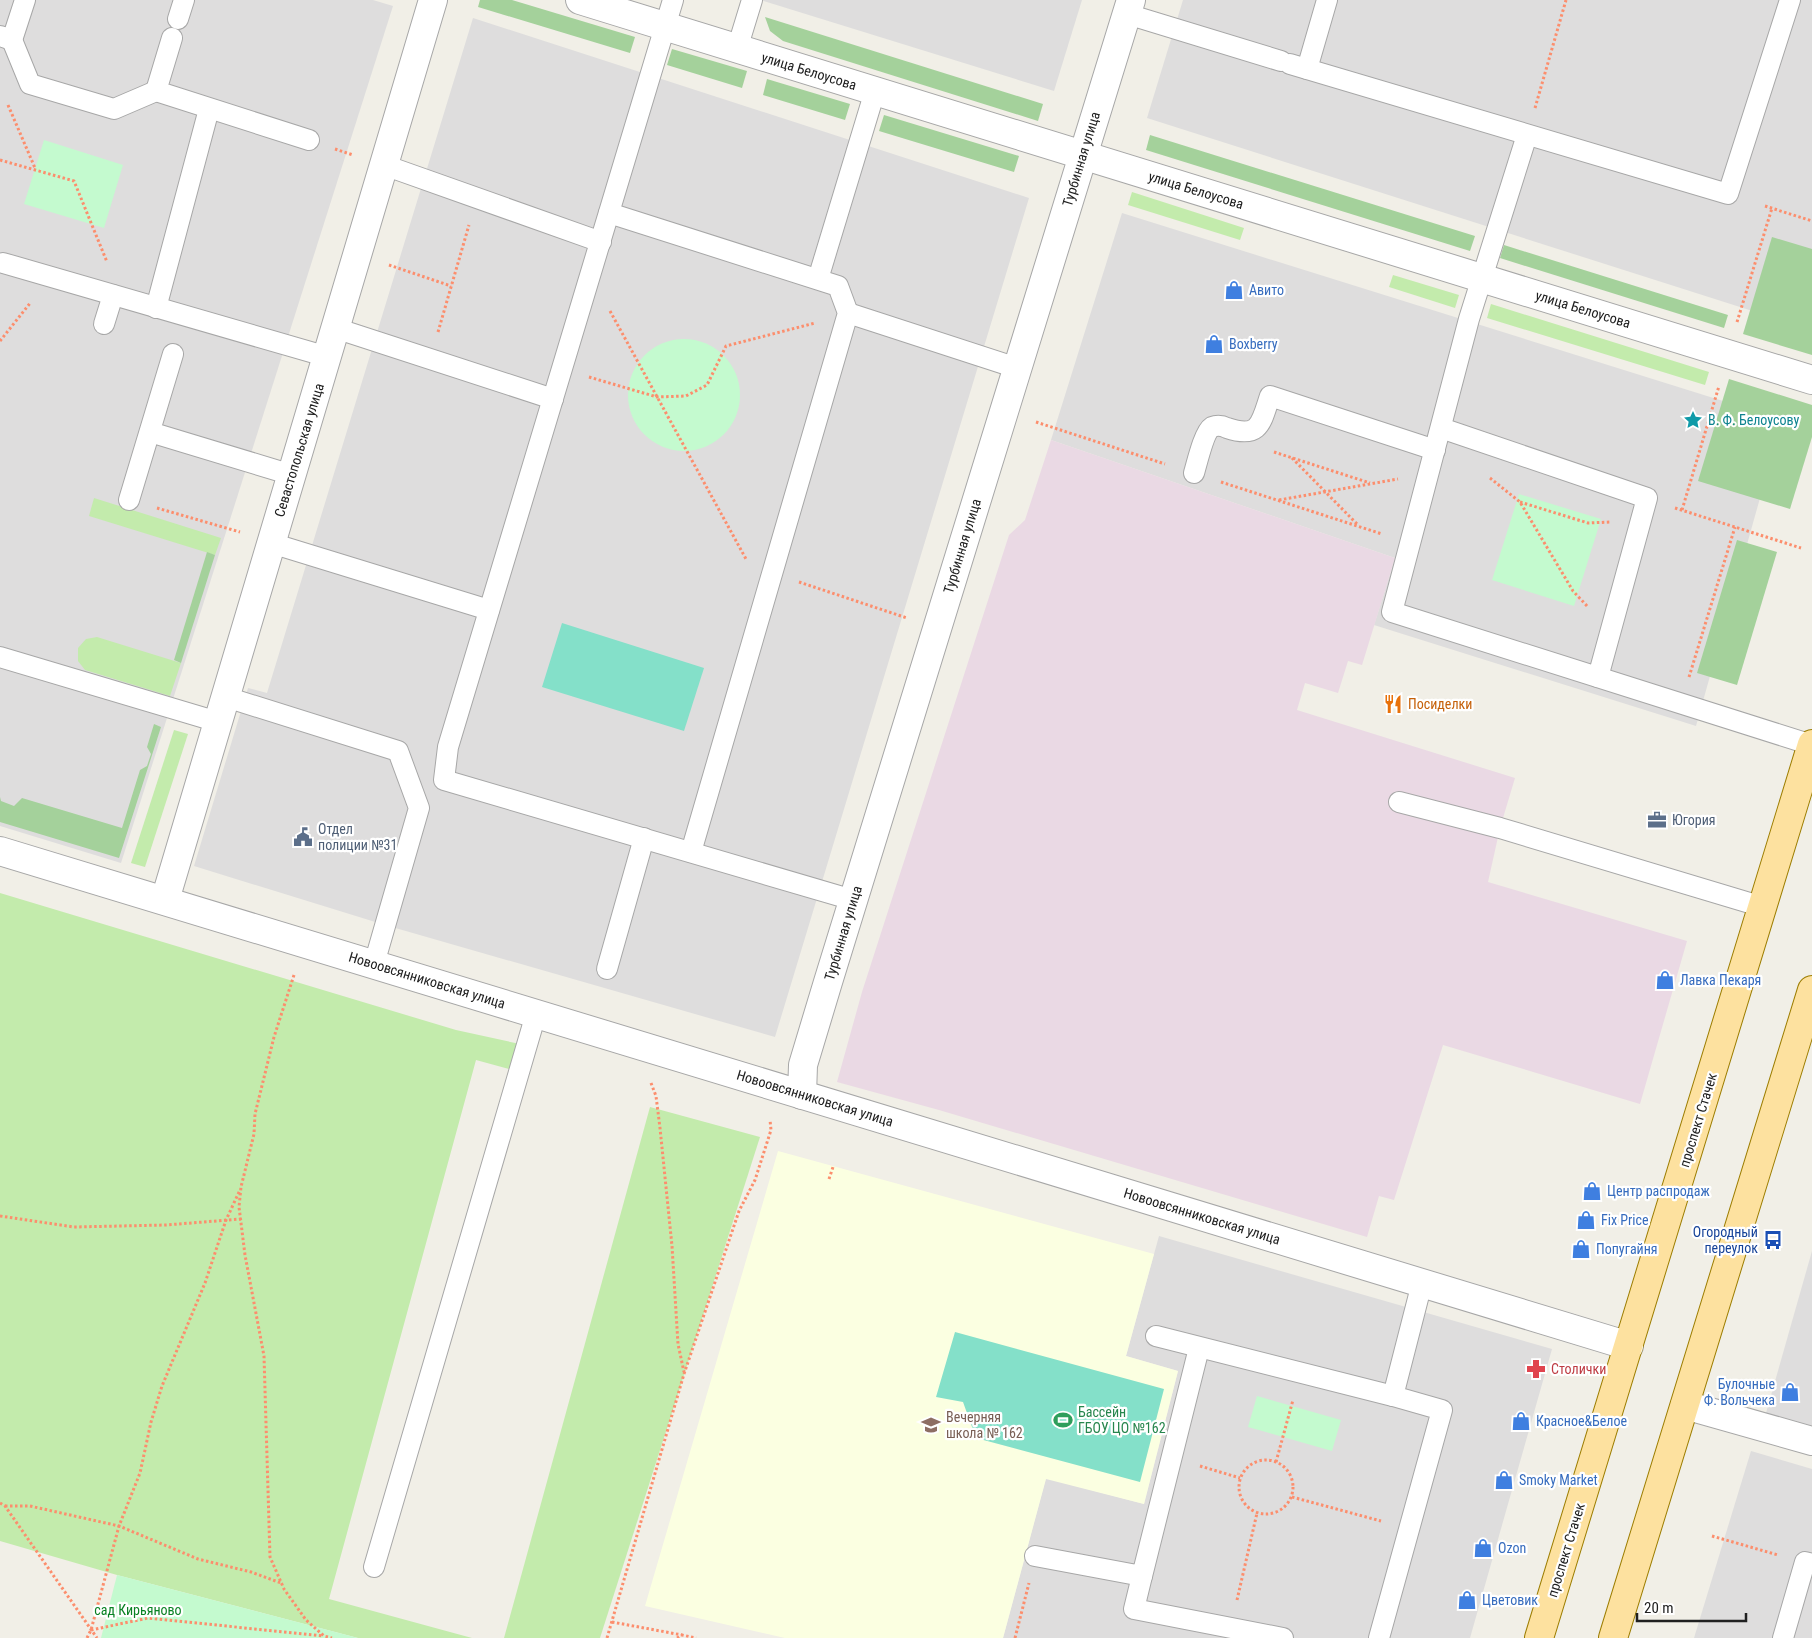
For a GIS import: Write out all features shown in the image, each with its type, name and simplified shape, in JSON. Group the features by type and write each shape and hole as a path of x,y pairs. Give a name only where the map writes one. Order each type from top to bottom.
{"main road":[{"name":"проспект Стачек","path":"1539,1638 1812,745"},
{"path":"1613,1638 1812,990"}],"street":[{"name":"Севастопольская улица","path":"165,900 433,0"},
{"name":"улица Белоусова","path":"580,0 1812,380"},
{"name":"Турбинная улица","path":"802,1095 803,1065 1129,7"},
{"name":"Новоовсянниковская улица","path":"0,851 1629,1346"},
{"path":"1685,1405 1812,1441"}],"lane":[{"path":"25,0 6,38 30,84 114,109 156,92 308,140"},
{"path":"673,0 448,747 444,780 853,900"},
{"path":"737,49 752,0"},
{"path":"1293,65 1327,0"},
{"path":"1129,7 1293,65 1728,194 1790,0"},
{"path":"156,92 178,19"},
{"path":"818,279 875,91"},
{"path":"156,308 209,108"},
{"path":"1527,134 1481,278 1392,612 1812,745"},
{"path":"384,165 601,242"},
{"path":"609,213 838,286 848,314 691,852"},
{"path":"3,264 328,357"},
{"path":"104,324 113,296"},
{"path":"848,314 1017,368"},
{"path":"335,328 553,399"},
{"path":"129,500 173,354"},
{"path":"1194,473 1207,433 1212,427 1221,426 1243,433 1253,430 1260,424 1270,396 1435,450"},
{"path":"1441,428 1647,498 1598,677"},
{"path":"150,432 292,475"},
{"path":"272,543 489,610"},
{"path":"0,657 398,751 419,808 374,964"},
{"path":"1399,802 1500,828 1763,907"},
{"path":"606,969 644,838"},
{"path":"374,1567 536,1014"},
{"path":"1393,1396 1422,1283"},
{"path":"1156,1336 1442,1410 1378,1638"},
{"path":"1199,1348 1134,1609 1283,1638"},
{"path":"1035,1556 1142,1576"},
{"path":"1783,1638 1808,1563"}],"path":[{"path":"1527,134 1566,0"},
{"path":"7,102 35,169"},
{"path":"0,160 74,181 108,264"},
{"path":"430,359 476,198"},
{"path":"1765,206 1812,221"},
{"path":"1736,325 1772,208"},
{"path":"389,265 451,286"},
{"path":"590,275 748,562"},
{"path":"0,341 51,278"},
{"path":"586,376 657,397 686,396 707,385 726,346 816,322"},
{"path":"1682,510 1720,382"},
{"path":"1032,421 1388,536"},
{"path":"1278,500 1326,491 1371,483 1292,458 1319,484 1326,491 1360,526"},
{"path":"1485,473 1520,502 1573,591 1611,632"},
{"path":"1647,498 1801,548"},
{"path":"129,500 240,532"},
{"path":"1520,502 1588,523 1641,519"},
{"path":"1680,704 1734,527"},
{"path":"772,573 907,618"},
{"path":"87,1638 91,1630 119,1526 140,1473 151,1422 162,1386 205,1283 226,1220 241,1187 274,1037 296,967"},
{"path":"650,1081 656,1096 658,1112 672,1246 678,1344 684,1374"},
{"path":"608,1638 684,1374 739,1211 755,1180 770,1130 769,1112"},
{"path":"829,1180 833,1167"},
{"path":"241,1187 241,1220 245,1255 264,1356 270,1557 281,1583 306,1620 324,1636"},
{"path":"0,1216 74,1227 166,1225 241,1220"},
{"path":"1276,1462 1300,1372"},
{"path":"1171,1458 1240,1478"},
{"path":"1261,1460 1276,1462 1288,1469 1294,1482 1292,1497 1284,1508 1271,1514 1257,1513 1245,1505 1242,1499 1239,1492 1240,1478 1248,1466 1261,1460"},
{"path":"1292,1497 1408,1529"},
{"path":"0,1503 5,1506 97,1638"},
{"path":"5,1506 30,1506 119,1526 198,1559 251,1572 281,1583"},
{"path":"1231,1628 1257,1513"},
{"path":"1712,1536 1808,1563"},
{"path":"1015,1638 1035,1556"},
{"path":"91,1630 148,1618 332,1638"},
{"path":"612,1622 696,1638"},
{"path":"677,1638 682,1635"}],"shaded area":[{"path":"0,0 373,0 393,6 121,863 0,826"},
{"path":"760,0 1082,0 1054,91"},
{"path":"1183,0 1812,0 1812,330 1147,118"},
{"path":"473,18 1029,198 775,1037 385,925 194,866 248,688 267,693"},
{"path":"1122,213 1739,406 1769,466 1696,726 1374,625 1395,558 1051,440"},
{"path":"1051,440 1395,558 1362,665 1348,661 1338,693 1305,683 1297,710 1515,778 1500,828 1488,882 1687,941 1640,1104 1443,1045 1394,1200 1379,1196 1367,1237 939,1110 837,1082 862,992 1009,535 1025,520"},
{"name":"Вечерняя школа № 162","path":"778,1151 1154,1254 1126,1356 1178,1371 1144,1504 1046,1479 1003,1638 785,1638 645,1606"},
{"path":"1159,1236 1552,1349 1470,1638 1003,1638 1046,1478 1144,1504 1178,1371 1126,1356"},
{"path":"1812,1251 1812,1426 1766,1413"},
{"path":"1751,1451 1812,1469 1812,1638 1694,1638"}],"green space":[{"path":"480,0 512,0 635,37 630,53 478,7"},
{"path":"765,17 1043,104 1038,121 783,41 770,31"},
{"path":"672,49 747,71 742,88 667,65"},
{"path":"767,79 850,104 845,120 763,95"},
{"path":"884,115 1019,156 1014,172 879,131"},
{"path":"1150,135 1475,236 1470,251 1146,150"},
{"path":"44,140 123,165 104,228 24,204"},
{"path":"1132,192 1244,228 1240,240 1128,205"},
{"path":"1772,237 1812,249 1812,355 1743,334"},
{"path":"1504,245 1728,315 1724,328 1500,258"},
{"path":"1393,275 1459,295 1455,308 1389,287"},
{"path":"1491,304 1709,372 1705,385 1487,318"},
{"path":"684,339 705,343 724,355 736,374 740,395 736,416 724,435 705,447 684,451 663,447 644,435 632,416 628,395 632,374 644,355 663,343"},
{"path":"1729,379 1812,405 1812,437 1790,509 1698,481"},
{"path":"1519,494 1601,519 1574,606 1492,580"},
{"path":"94,498 221,538 215,555 89,516"},
{"path":"1737,540 1777,552 1737,685 1697,673"},
{"path":"207,552 215,555 181,663 174,660"},
{"path":"562,623 704,668 684,731 542,687"},
{"path":"97,637 181,663 170,696 85,670 78,661 78,648 86,639"},
{"path":"154,724 161,727 119,858 0,822 0,797 1,801 14,806 22,798 122,828 140,770 147,766 151,754 147,747"},
{"path":"174,730 188,734 145,867 131,863"},
{"path":"0,893 456,1030 520,1044 509,1069 476,1060 329,1599 472,1638 358,1638 117,1575 0,1541"},
{"path":"650,1107 760,1137 600,1638 504,1638"},
{"name":"Бассейн ГБОУ ЦО №162","path":"955,1332 1164,1389 1140,1482 976,1438 963,1402 936,1397"},
{"path":"1257,1396 1341,1420 1332,1451 1248,1427"},
{"name":"сад Кирьяново","path":"117,1575 358,1638 101,1638"}],"place":[{"name":"Авито","path":"1234,290"},
{"name":"Boxberry","path":"1214,344"},
{"name":"В. Ф. Белоусову","path":"1693,420"},
{"name":"Посиделки","path":"1393,704"},
{"name":"Югория","path":"1657,820"},
{"name":"Отдел полиции №31","path":"303,837"},
{"name":"Лавка Пекаря","path":"1665,980"},
{"name":"Центр распродаж","path":"1592,1191"},
{"name":"Fix Price","path":"1586,1220"},
{"name":"Огородный переулок","path":"1773,1240"},
{"name":"Попугайня","path":"1581,1249"},
{"name":"Столички","path":"1536,1369"},
{"name":"Булочные Ф. Вольчека","path":"1790,1392"},
{"name":"Бассейн ГБОУ ЦО №162","path":"1063,1420"},
{"name":"Красное&Белое","path":"1521,1421"},
{"name":"Вечерняя школа № 162","path":"931,1425"},
{"name":"Smoky Market","path":"1504,1480"},
{"name":"Ozon","path":"1483,1548"},
{"name":"Цветовик","path":"1467,1600"}]}
